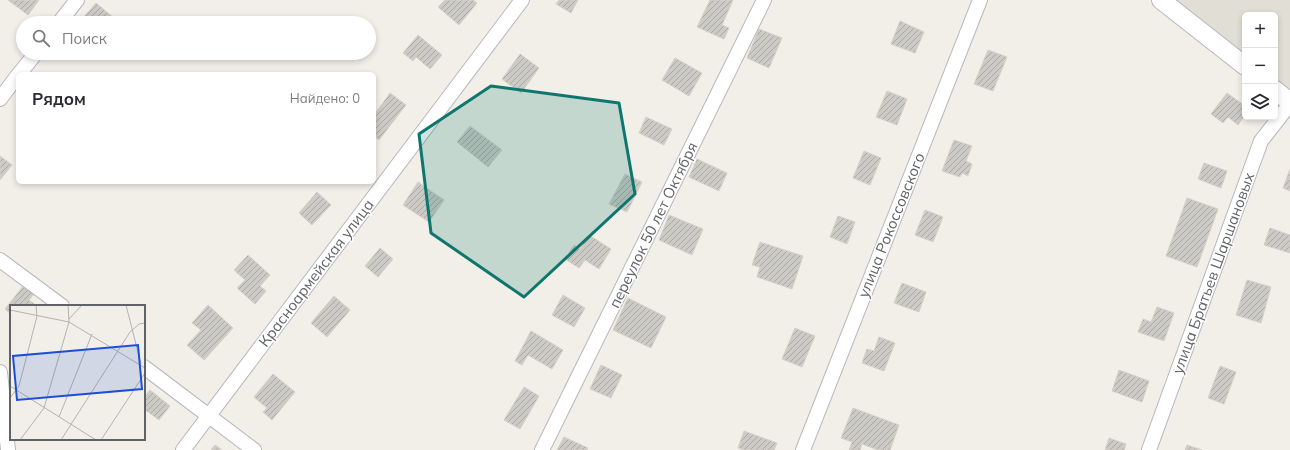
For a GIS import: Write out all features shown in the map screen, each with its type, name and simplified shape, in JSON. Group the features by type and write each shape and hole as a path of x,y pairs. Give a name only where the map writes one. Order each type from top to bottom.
{"street":[{"path":"64,16 77,0"},
{"name":"Красноармейская улица","path":"183,450 522,0"},
{"name":"переулок 50 лет Октября","path":"542,450 764,0"},
{"name":"улица Рокоссовского","path":"803,450 980,0"},
{"path":"1161,0 1242,64"},
{"path":"21,72 31,60"},
{"path":"0,99 16,79"},
{"path":"1278,93 1290,103"},
{"name":"улица Братьев Шаршановых","path":"1149,450 1261,140 1290,103"},
{"path":"0,260 61,305"},
{"path":"145,367 254,450"},
{"path":"0,372 8,450"}],"highlighted area":[{"path":"491,86 619,103 635,194 524,297 431,233 419,134"}],"shaded area":[{"path":"1167,0 1290,0 1290,102 1278,92 1278,12 1242,12 1242,62"}],"building":[{"path":"8,0 39,0 28,15"},
{"path":"445,0 473,0 477,3 459,25 438,7"},
{"path":"559,0 578,0 571,13 556,4"},
{"path":"710,0 733,0 722,25 729,28 724,39 697,27"},
{"path":"96,3 112,16 85,16"},
{"path":"900,21 924,32 915,53 891,44"},
{"path":"759,29 782,38 769,68 747,58"},
{"path":"418,35 442,55 430,69 416,57 413,61 403,53"},
{"path":"988,50 1007,57 993,91 974,84"},
{"path":"520,54 539,68 521,93 502,79"},
{"path":"675,58 702,73 689,96 662,80"},
{"path":"887,91 907,99 897,125 876,117"},
{"path":"390,93 406,105 379,140 376,138 376,112"},
{"path":"1227,93 1242,104 1242,119 1238,125 1228,117 1223,123 1211,114"},
{"path":"646,117 672,129 664,145 639,133"},
{"path":"470,126 502,150 488,167 457,142"},
{"path":"954,140 972,146 966,161 972,164 968,176 962,173 960,177 942,171"},
{"path":"864,151 881,158 870,185 853,178"},
{"path":"0,156 12,165 0,180"},
{"path":"697,159 727,173 719,191 689,177"},
{"path":"1204,163 1227,171 1221,188 1198,179"},
{"path":"1290,169 1290,191 1283,188"},
{"path":"625,174 642,182 627,212 609,204"},
{"path":"418,182 444,200 429,222 403,205"},
{"path":"317,192 331,205 312,225 299,213"},
{"path":"1187,198 1218,209 1197,267 1166,256"},
{"path":"925,210 943,217 933,242 915,235"},
{"path":"669,215 703,229 692,255 659,240"},
{"path":"838,216 855,222 847,244 830,237"},
{"path":"1270,228 1290,235 1290,253 1264,245"},
{"path":"589,235 611,249 599,269 585,260 579,268 565,259 574,245 580,249"},
{"path":"760,242 803,256 792,289 757,277 760,267 752,265"},
{"path":"380,248 393,259 378,277 365,266"},
{"path":"248,255 270,275 260,286 266,291 255,304 237,288 245,280 234,270"},
{"path":"1247,280 1271,287 1261,323 1236,315"},
{"path":"902,283 926,292 919,312 894,303"},
{"path":"24,285 34,294 29,300 36,305 10,305 10,313 5,309"},
{"path":"563,295 585,308 574,327 552,315"},
{"path":"334,296 350,310 327,337 311,323"},
{"path":"628,298 666,317 651,348 613,330"},
{"path":"208,305 233,328 204,360 187,345 201,330 192,323"},
{"path":"1157,307 1174,313 1164,341 1138,332 1143,319 1151,322"},
{"path":"795,328 815,336 802,367 782,359"},
{"path":"531,331 563,350 552,369 528,355 522,365 515,361"},
{"path":"879,337 895,343 884,371 862,363 867,349 874,351"},
{"path":"601,365 622,375 611,398 590,389"},
{"path":"1220,366 1236,372 1224,404 1208,398"},
{"path":"1119,370 1149,381 1142,402 1112,391"},
{"path":"273,374 295,392 272,420 263,412 267,408 254,397"},
{"path":"524,387 539,396 520,429 504,420"},
{"path":"150,390 170,406 159,420 145,410 145,396"},
{"path":"853,408 899,425 890,450 878,450 862,444 860,450 849,450 852,442 841,438"},
{"path":"744,431 777,443 774,450 744,450 738,448"},
{"path":"564,437 588,448 587,450 557,450"},
{"path":"1109,438 1126,444 1124,450 1105,450"},
{"path":"215,445 222,450 211,450"},
{"path":"1187,445 1202,450 1185,450"}]}
